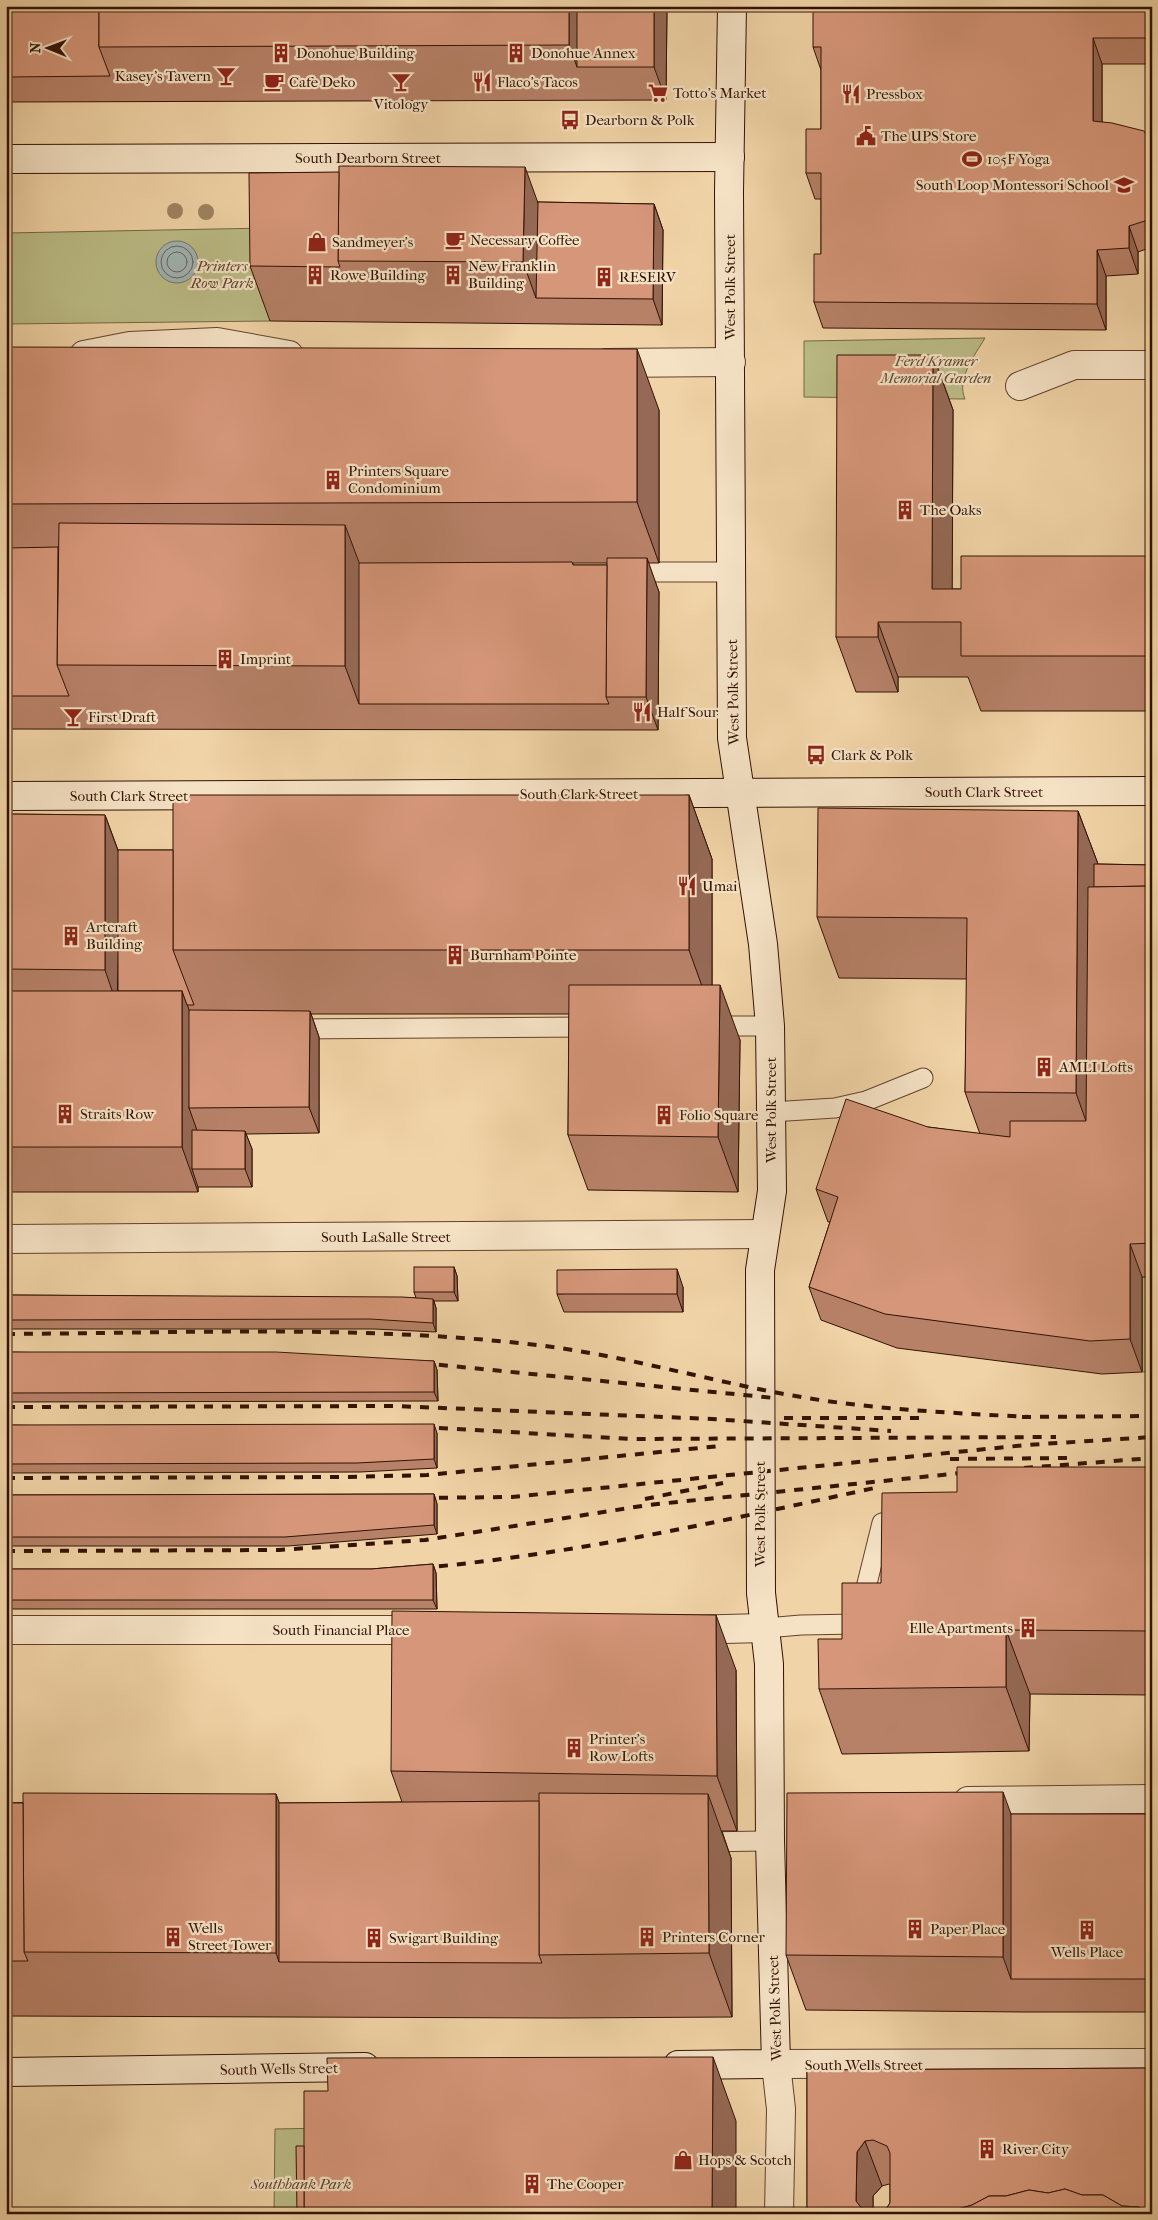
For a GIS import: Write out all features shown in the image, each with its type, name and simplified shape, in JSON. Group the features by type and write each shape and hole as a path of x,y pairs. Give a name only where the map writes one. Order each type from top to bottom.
{"main road":[{"name":"West Polk Street","path":"732,6 730,157 732,738 763,944 770,1026 772,1191 760,1270 760,1593 766,1628 769,1677 770,1841 776,2064 781,2109 779,2214"},
{"name":"South Dearborn Street","path":"6,159 730,157"},
{"path":"55,361 130,346 216,342 312,360"},
{"path":"586,363 731,362"},
{"path":"1020,386 1074,365 1152,365"},
{"name":"South Clark Street","path":"6,796 1152,792"},
{"name":"South LaSalle Street","path":"6,1240 765,1234"},
{"path":"659,1630 766,1628"},
{"name":"South Financial Place","path":"6,1630 452,1630"},
{"path":"940,1802 1152,1799"},
{"path":"770,1806 798,1805"},
{"name":"South Wells Street","path":"655,2065 1152,2063"},
{"name":"South Wells Street","path":"6,2072 391,2067"}],"lane":[{"path":"606,572 732,572"},
{"path":"695,1026 770,1026"},
{"path":"276,1029 608,1027"},
{"path":"771,1112 843,1106 866,1101 923,1078"},
{"path":"766,1628 800,1625 857,1624 882,1523 924,1510"},
{"path":"682,1842 770,1841"}],"green space":[{"name":"Printers Row Park","path":"269,228 270,321 6,324 6,233"},
{"name":"Ferd Kramer Memorial Garden","path":"985,338 965,375 963,391 965,399 804,397 804,341"},
{"path":"1152,1276 1152,1372 1142,1372 1142,1277"},
{"name":"Southbank Park","path":"328,2128 328,2214 274,2214 275,2129"}],"water":[{"path":"177,241 192,247 198,262 192,277 177,283 162,277 156,262 162,247"}],"building":[{"path":"6,6 99,6 99,47 110,76 6,77"},
{"path":"99,6 569,6 569,45 99,47"},
{"path":"577,6 654,6 654,67 577,67"},
{"path":"813,6 1152,6 1152,38 1093,38 1093,121 1112,123 1144,131 1152,140 1152,215 1148,220 1129,226 1129,248 1097,250 1097,304 814,302 814,254 821,254 821,173 806,173 806,129 821,129 821,47 813,47"},
{"path":"339,166 525,167 523,262 338,261"},
{"path":"339,172 338,261 340,267 250,266 249,173"},
{"name":"RESERV","path":"538,202 654,204 653,299 536,298"},
{"path":"6,347 637,349 637,502 6,504"},
{"path":"837,355 933,355 932,589 961,589 961,556 1152,556 1152,656 961,656 961,622 878,622 878,637 836,637"},
{"path":"59,523 345,525 345,666 57,665"},
{"path":"58,547 57,665 69,696 6,696 6,548"},
{"path":"607,558 647,558 646,697 606,697"},
{"path":"572,562 573,565 607,565 606,697 609,704 359,704 359,563"},
{"path":"173,795 689,795 689,950 173,950"},
{"path":"818,808 1078,811 1076,1093 965,1092 967,918 817,917"},
{"path":"6,814 105,815 105,970 6,969"},
{"path":"118,850 173,850 173,950 194,1005 187,1005 182,991 118,991"},
{"path":"1094,864 1152,865 1152,886 1094,887"},
{"path":"1152,886 1152,1243 1130,1244 1130,1339 1090,1341 885,1314 809,1287 838,1197 816,1189 846,1099 928,1127 1010,1137 1010,1121 1086,1121 1088,887"},
{"path":"569,985 720,985 718,1137 568,1135"},
{"path":"6,991 182,991 182,1147 6,1147"},
{"path":"189,1010 310,1011 309,1107 189,1108"},
{"path":"192,1130 245,1131 245,1169 192,1169"},
{"path":"414,1267 454,1267 454,1292 414,1292"},
{"path":"677,1269 677,1294 557,1294 557,1270"},
{"path":"6,1295 402,1297 433,1299 433,1323 370,1319 6,1320"},
{"path":"6,1352 276,1352 434,1361 434,1392 6,1393"},
{"path":"434,1424 434,1459 357,1463 6,1464 6,1425"},
{"path":"957,1467 1152,1467 1152,1631 1006,1630 1006,1687 819,1689 818,1639 842,1639 842,1583 881,1583 882,1493 957,1492"},
{"path":"434,1494 434,1525 285,1537 6,1537 6,1495"},
{"path":"433,1564 433,1600 6,1600 6,1569 371,1569"},
{"name":"Printer's Row Lofts","path":"392,1611 716,1615 717,1776 391,1771"},
{"name":"Paper Place","path":"1003,1792 1003,1957 786,1955 787,1793"},
{"path":"23,1793 276,1794 276,1953 24,1952"},
{"path":"539,1793 708,1794 709,1953 539,1955"},
{"path":"539,1801 539,1955 542,1963 279,1962 279,1803"},
{"path":"6,1803 23,1803 24,1952 28,1961 6,1961"},
{"name":"Wells Place","path":"1011,1814 1152,1814 1152,1979 1011,1979"},
{"path":"713,2057 712,2214 304,2214 304,2091 328,2091 327,2058"},
{"name":"River City","path":"1152,2068 1152,2214 1146,2214 1139,2207 1122,2206 1103,2195 1082,2195 1065,2189 1048,2193 1029,2190 1006,2196 989,2196 948,2214 879,2214 884,2212 890,2203 890,2153 887,2146 873,2140 865,2141 857,2152 856,2201 866,2214 807,2214 807,2070"},
{"path":"296,2146 304,2146 304,2214 297,2214"},
{"path":"1065,2189 1082,2195 1103,2195 1122,2206 1139,2207 1146,2214 948,2214 989,2196 1006,2196 1029,2190 1048,2193"}],"railway":[{"path":"6,1334 333,1332 463,1338 528,1344 599,1355 772,1392 835,1402 918,1410 1029,1417"},
{"path":"421,1363 774,1398"},
{"path":"6,1407 395,1406 712,1419 891,1431"},
{"path":"1022,1417 1152,1416"},
{"path":"784,1418 919,1418"},
{"path":"421,1427 632,1439 1056,1437"},
{"path":"421,1498 512,1497 1026,1445 1152,1437"},
{"path":"6,1478 427,1475 720,1446"},
{"path":"950,1459 1070,1458"},
{"path":"1024,1468 1152,1458"},
{"path":"6,1551 279,1550 425,1540 648,1505 971,1472"},
{"path":"645,1499 723,1483"},
{"path":"421,1568 537,1554 651,1535 879,1487"}],"place":[{"name":"Donohue Building","path":"281,53"},
{"name":"Donohue Annex","path":"516,53"},
{"name":"Kasey's Tavern","path":"226,76"},
{"name":"Cafe Deko","path":"274,82"},
{"name":"Vitology","path":"401,82"},
{"name":"Flaco's Tacos","path":"482,82"},
{"name":"Totto's Market","path":"658,93"},
{"name":"Pressbox","path":"851,94"},
{"name":"Dearborn & Polk","path":"570,120"},
{"name":"The UPS Store","path":"866,136"},
{"name":"105F Yoga","path":"972,159"},
{"name":"South Loop Montessori School","path":"1124,185"},
{"name":"Necessary Coffee","path":"455,240"},
{"name":"Sandmeyer's","path":"317,242"},
{"name":"Rowe Building","path":"315,275"},
{"name":"New Franklin Building","path":"453,275"},
{"name":"RESERV","path":"604,277"},
{"name":"Printers Square Condominium","path":"333,480"},
{"name":"The Oaks","path":"905,510"},
{"name":"Imprint","path":"225,659"},
{"name":"Half Sour","path":"642,712"},
{"name":"First Draft","path":"73,717"},
{"name":"Clark & Polk","path":"816,755"},
{"name":"Umai","path":"687,886"},
{"name":"Artcraft Building","path":"71,936"},
{"name":"Burnham Pointe","path":"455,955"},
{"name":"AMLI Lofts","path":"1044,1067"},
{"name":"Straits Row","path":"65,1114"},
{"name":"Folio Square","path":"664,1115"},
{"name":"Elle Apartments","path":"1028,1628"},
{"name":"Printer's Row Lofts","path":"574,1748"},
{"name":"Paper Place","path":"915,1929"},
{"name":"Wells Place","path":"1087,1930"},
{"name":"Wells Street Tower","path":"173,1937"},
{"name":"Printers Corner","path":"647,1937"},
{"name":"Swigart Building","path":"374,1938"},
{"name":"River City","path":"987,2149"},
{"name":"Hops & Scotch","path":"683,2160"},
{"name":"The Cooper","path":"532,2184"}]}
